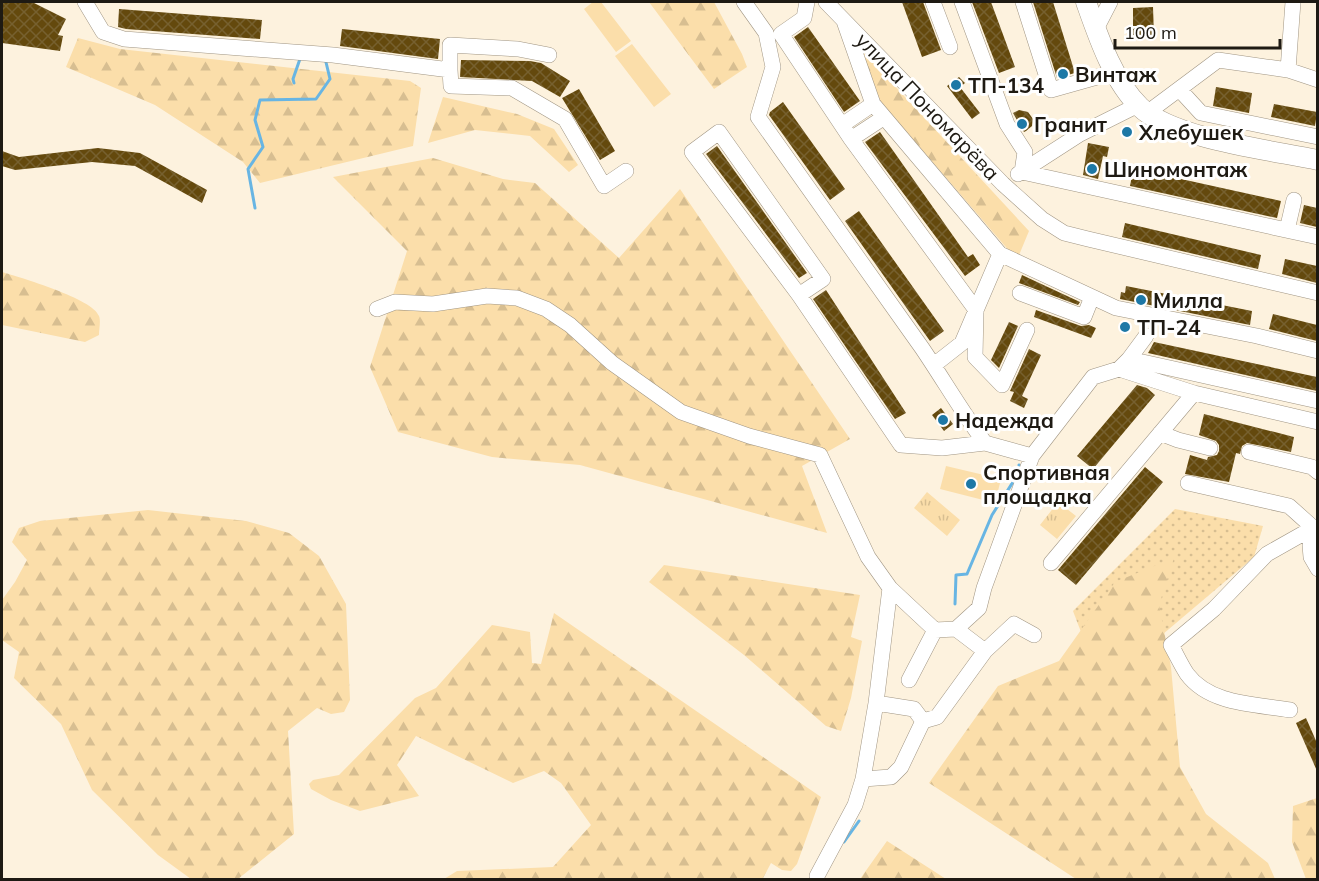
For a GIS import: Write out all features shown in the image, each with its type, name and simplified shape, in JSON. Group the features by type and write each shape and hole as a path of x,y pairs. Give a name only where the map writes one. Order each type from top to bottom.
{"main road":[{"path":"1086,2 1114,72 1142,109 1164,124 1191,133 1317,160"}],"street":[{"path":"85,2 103,32 124,39 333,55 450,70"},
{"path":"744,2 766,33 773,67 759,117 985,443"},
{"path":"807,2 804,18 781,34 851,139 976,310 975,357 1002,385 1027,330"},
{"name":"улица Пономарёва","path":"826,2 1003,184 1042,219 1064,233 1317,293"},
{"path":"933,2 950,47"},
{"path":"962,2 1007,124 1025,152 1022,172"},
{"path":"1023,2 1052,90 1114,72"},
{"path":"1096,29 1110,2"},
{"path":"1288,69 1293,2"},
{"path":"843,17 873,104 1000,254 1116,308 1257,336 1317,351"},
{"path":"549,55 518,49 450,45 451,86 512,88 565,119 604,186 626,171"},
{"path":"1003,184 1080,134 1142,109 1179,89 1218,60 1288,69 1317,80"},
{"path":"1179,89 1201,113 1317,137"},
{"path":"842,125 873,104"},
{"path":"851,139 884,117"},
{"path":"799,295 823,279 719,132 693,152 799,295 901,445 942,448 985,443 1032,456"},
{"path":"1022,172 1317,237"},
{"path":"1287,230 1294,200"},
{"path":"933,365 962,343 1000,254"},
{"path":"1020,293 1084,317 1092,297"},
{"path":"377,309 394,302 433,304 487,296 517,298 546,309 570,325 612,363 681,412 748,436 820,455 868,557 890,588 935,630 956,629 986,651"},
{"path":"956,629 979,608 984,588 1032,456 1093,377 1124,364 1146,336"},
{"path":"1124,364 1194,393 1317,422"},
{"path":"1124,364 1317,401"},
{"path":"1051,562 1194,393"},
{"path":"1160,434 1210,448"},
{"path":"1250,452 1312,467 1317,472"},
{"path":"1188,483 1289,506 1316,532"},
{"path":"1316,532 1310,545 1311,557 1317,569"},
{"path":"1290,710 1224,699 1206,691 1188,675 1171,645 1214,609 1267,554 1316,532"},
{"path":"817,876 855,805 863,779 876,703 890,588"},
{"path":"863,779 891,777 901,767 923,721 937,717 986,651 1014,624 1034,635"},
{"path":"909,680 935,630"},
{"path":"876,703 914,709 923,721"}],"green space":[{"path":"593,2 601,2 631,41 616,52 584,9"},
{"path":"649,2 714,2 747,67 714,89"},
{"path":"78,38 120,49 410,81 421,88 413,146 260,183 243,162 155,105 66,67"},
{"path":"854,42 1029,231 1017,260 880,101"},
{"path":"632,44 671,94 654,107 615,56"},
{"path":"443,97 517,114 554,129 578,165 569,172 530,136 475,130 428,143"},
{"path":"433,158 503,179 535,183 619,258 680,189 850,439 802,466 827,533 580,465 492,457 398,432 370,367 407,251 333,177"},
{"path":"2,272 71,296 94,309 99,316 99,335 85,342 2,325"},
{"name":"Спортивная площадка","path":"946,466 1001,479 995,503 940,489"},
{"path":"927,492 960,520 947,536 914,508"},
{"path":"1058,502 1076,516 1057,539 1040,525"},
{"path":"1175,509 1263,526 1254,557 1143,651 1081,632 1073,611"},
{"path":"148,510 246,521 289,533 319,556 346,604 350,700 344,712 331,714 317,708 288,731 294,834 238,879 191,879 158,855 92,790 61,724 14,678 19,652 2,640 2,600 27,560 12,542 19,528 40,521"},
{"path":"1174,558 1159,605 1171,667 1180,767 1206,814 1268,863 1275,879 1076,879 929,783 998,686 1059,661 1115,582"},
{"path":"664,565 860,595 851,637 862,641 851,698 841,731 826,726 744,655 649,582"},
{"path":"554,613 821,797 797,864 791,871 782,870 771,863 762,880 444,879 457,871 553,867 591,825 561,783 544,771 513,783 416,736 397,765 419,796 360,811 331,800 311,789 309,784 313,780 339,775 415,698 436,688 492,625 530,632 532,663 541,664"},
{"path":"1317,798 1317,879 1306,879 1292,842 1293,806"},
{"path":"887,841 946,879 860,879"}],"building":[{"path":"2,2 32,2 66,19 58,35 63,36 60,51 2,43"},
{"path":"902,2 923,2 941,50 922,57"},
{"path":"972,2 991,2 1015,67 999,73"},
{"path":"1033,2 1053,2 1075,73 1057,78"},
{"path":"1153,7 1154,35 1133,35 1133,8"},
{"path":"119,9 262,20 260,39 126,29 118,27"},
{"path":"808,27 860,101 844,112 794,37"},
{"path":"342,29 440,39 438,59 340,46"},
{"path":"461,60 541,63 570,81 560,97 532,81 460,77"},
{"path":"959,77 965,83 960,87 980,113 972,119 947,86"},
{"path":"1216,87 1252,93 1249,113 1213,106"},
{"path":"579,89 615,151 600,160 562,98"},
{"path":"783,102 845,189 830,200 769,115"},
{"path":"1274,104 1317,112 1315,126 1271,117"},
{"name":"Гранит","path":"1019,110 1028,112 1033,119 1032,126 1024,132 1013,113"},
{"path":"880,132 968,257 973,254 980,265 965,276 865,142"},
{"path":"1088,143 1109,147 1107,157 1103,156 1098,179 1083,175"},
{"path":"717,146 807,273 799,278 706,154"},
{"path":"98,148 140,153 207,190 202,203 135,166 92,162 15,170 2,166 2,151 19,157"},
{"path":"1134,165 1173,173 1172,177 1281,201 1277,218 1130,186"},
{"path":"1304,205 1317,208 1317,227 1300,223"},
{"path":"859,211 944,331 930,341 845,221"},
{"path":"1125,223 1261,255 1258,269 1122,237"},
{"path":"1285,259 1317,266 1317,283 1282,274"},
{"path":"1022,275 1080,302 1078,305 1019,283"},
{"path":"1126,286 1252,311 1250,325 1120,299 1121,292 1125,293"},
{"path":"826,290 906,413 895,419 813,299"},
{"path":"1036,310 1081,326 1089,325 1096,328 1091,338 1034,317"},
{"path":"1273,314 1317,325 1317,341 1269,329"},
{"path":"1009,322 1018,326 999,368 991,360"},
{"path":"1154,342 1317,377 1317,391 1148,353"},
{"path":"1029,349 1041,355 1022,396 1028,399 1024,408 1010,401 1014,392 1010,391"},
{"path":"1137,385 1147,388 1155,395 1093,469 1077,456"},
{"path":"941,408 953,424 944,431 932,415"},
{"path":"1204,414 1294,437 1291,452 1247,443 1242,446 1240,454 1236,453 1229,482 1185,474 1190,455 1207,460 1208,457 1217,455 1219,451 1216,441 1199,435"},
{"path":"1145,467 1163,482 1076,585 1058,570"},
{"path":"1306,718 1317,743 1317,771 1296,723"}],"waterway":[{"path":"294,83 293,79 301,56"},
{"path":"255,208 248,169 263,147 255,120 260,100 316,99 330,79 325,58"},
{"path":"955,604 956,575 967,574 992,515 1020,471 1019,465"},
{"path":"844,842 859,821"}],"place":[{"name":"Винтаж","path":"1063,74"},
{"name":"ТП-134","path":"956,85"},
{"name":"Гранит","path":"1022,124"},
{"name":"Хлебушек","path":"1127,132"},
{"name":"Шиномонтаж","path":"1092,169"},
{"name":"Милла","path":"1141,300"},
{"name":"ТП-24","path":"1125,327"},
{"name":"Надежда","path":"943,420"},
{"name":"Спортивная площадка","path":"971,484"}]}
